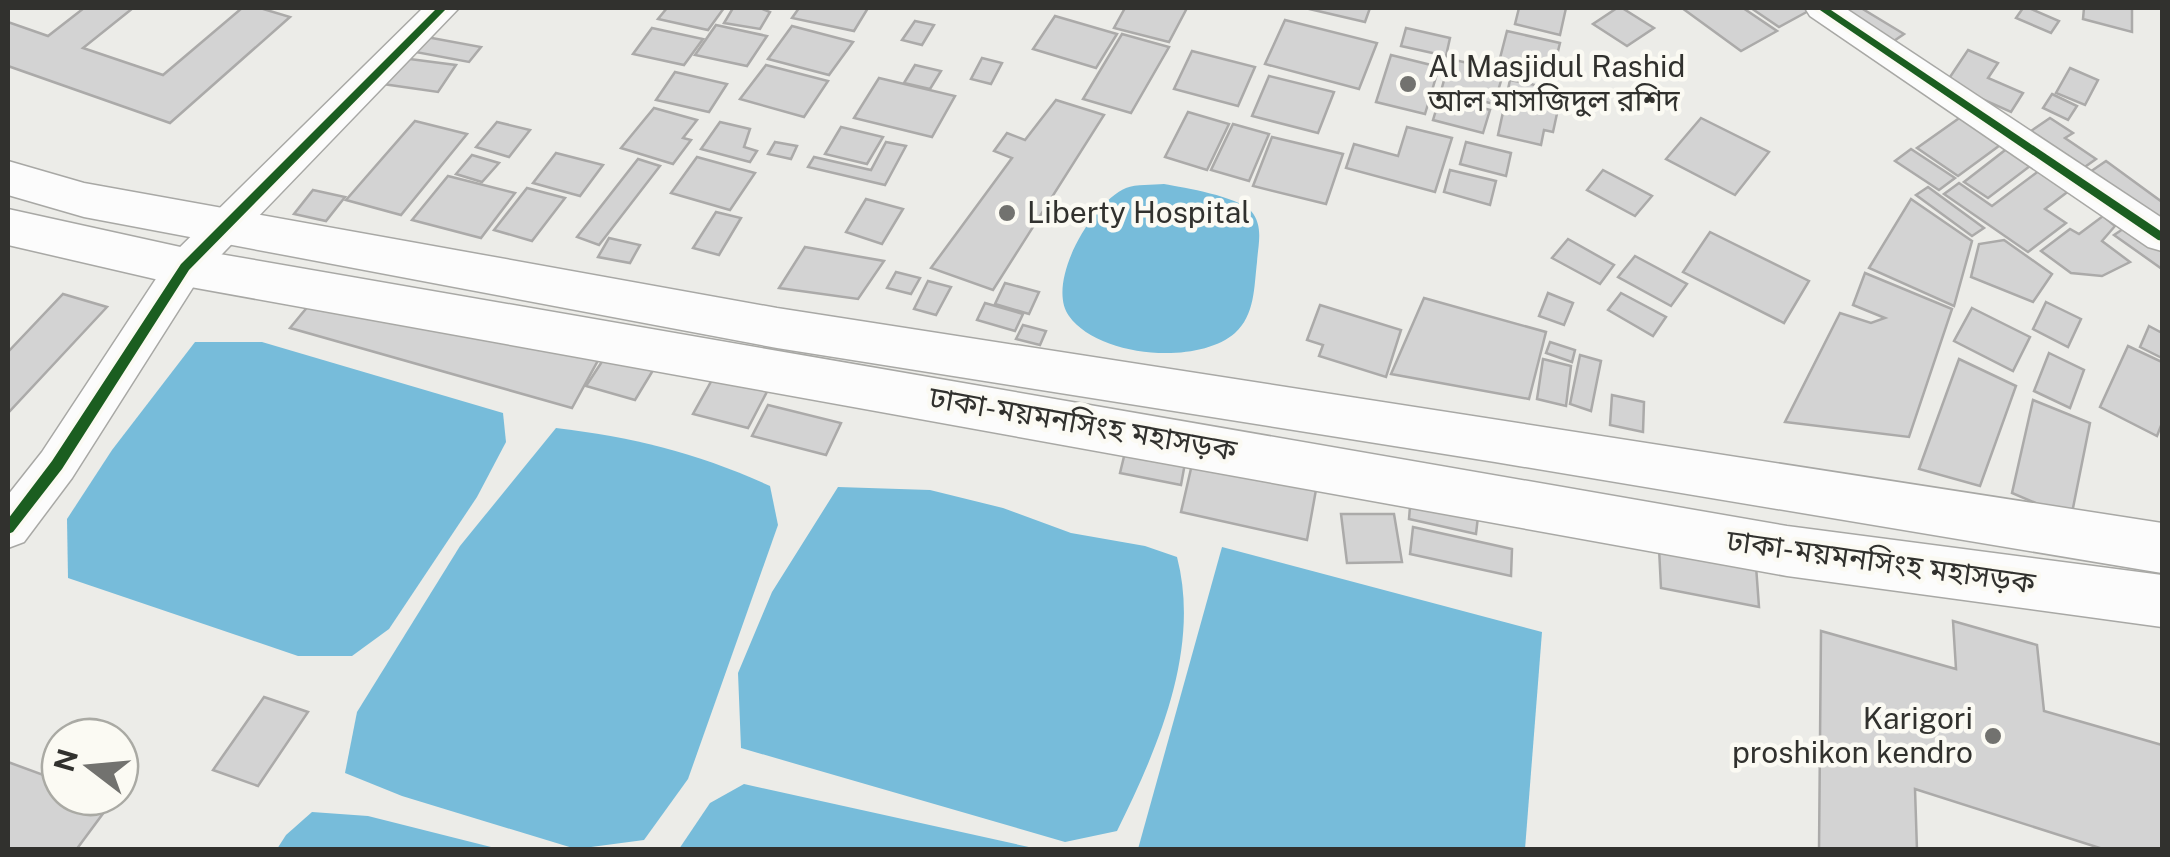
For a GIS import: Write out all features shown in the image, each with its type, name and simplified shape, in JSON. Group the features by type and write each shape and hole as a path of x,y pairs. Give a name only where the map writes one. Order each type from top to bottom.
{"main road":[{"name":"ঢাকা-ময়মনসিংহ মহাসড়ক","path":"8,178 84,200 776,328 1496,439 2162,548"},
{"name":"ঢাকা-ময়মনসিংহ মহাসড়ক","path":"8,228 185,267 1788,551 2162,601"}],"street":[{"path":"8,528 57,465 185,267 442,8"},
{"path":"1822,8 2162,237"}],"water":[{"path":"1164,184 1234,201 1251,211 1259,229 1254,291 1242,326 1218,343 1197,350 1149,352 1102,341 1069,316 1063,302 1068,265 1099,209 1126,188"},
{"path":"195,342 262,342 503,413 506,442 477,497 389,629 352,656 298,656 68,578 67,519 112,450"},
{"path":"556,428 666,448 770,486 778,525 688,779 644,840 576,849 402,796 345,773 357,712 460,546"},
{"path":"838,487 930,490 1003,508 1071,533 1145,546 1177,557 1184,627 1179,662 1160,732 1117,831 1065,842 741,748 738,673 772,592"},
{"path":"1222,547 1542,632 1525,849 1138,849"},
{"path":"744,784 1038,849 679,849 710,803"},
{"path":"312,812 368,816 499,849 277,849 286,835"}],"building":[{"path":"84,8 133,8 83,48 163,75 242,8 260,8 290,17 170,123 8,66 8,22 48,36"},
{"path":"667,8 724,8 708,30 658,19"},
{"path":"733,8 770,12 760,29 724,23"},
{"path":"799,8 868,8 854,31 792,18"},
{"path":"1125,8 1187,8 1169,42 1114,28"},
{"path":"1305,8 1370,8 1365,22"},
{"path":"1519,8 1566,8 1560,35 1515,24"},
{"path":"1617,8 1654,28 1627,46 1593,24"},
{"path":"1682,8 1743,8 1777,31 1741,51"},
{"path":"1751,8 1814,8 1779,27"},
{"path":"1861,8 1904,34 1888,45 1833,11"},
{"path":"2023,8 2059,21 2051,33 2016,18"},
{"path":"2084,8 2132,8 2132,32 2083,19"},
{"path":"1055,16 1117,34 1096,68 1033,49"},
{"path":"1285,20 1377,43 1359,89 1265,64"},
{"path":"915,21 934,25 922,45 902,40"},
{"path":"716,25 767,36 747,66 695,55"},
{"path":"792,26 853,42 829,75 768,59"},
{"path":"652,28 703,39 684,65 633,54"},
{"path":"1406,28 1450,38 1446,56 1401,46"},
{"path":"1507,31 1560,43 1552,75 1499,62"},
{"path":"1122,34 1169,47 1131,113 1083,99"},
{"path":"421,36 481,47 469,62 410,51"},
{"path":"1968,50 1998,63 1988,78 2023,93 2011,112 1946,83"},
{"path":"1192,51 1255,67 1238,106 1174,89"},
{"name":"Al Masjidul Rashid আল মাসজিদুল রশিদ","path":"1391,55 1439,67 1425,114 1376,102"},
{"path":"402,58 456,65 438,92 383,84"},
{"path":"982,58 1002,63 991,84 971,79"},
{"path":"1450,59 1504,71 1494,104 1441,91"},
{"path":"766,65 828,81 804,117 740,99"},
{"path":"915,65 941,71 930,89 904,83"},
{"path":"2070,68 2098,80 2085,105 2056,93"},
{"path":"675,72 727,84 709,112 656,100"},
{"path":"1269,76 1334,92 1318,133 1252,116"},
{"path":"879,78 955,96 932,137 854,118"},
{"path":"1510,80 1550,88 1546,106 1558,109 1553,132 1544,130 1541,145 1498,135"},
{"path":"2052,94 2077,106 2068,120 2043,108"},
{"path":"1440,97 1490,110 1483,133 1433,120"},
{"name":"Liberty Hospital","path":"1056,100 1104,115 993,290 931,268 1012,158 994,151 1007,133 1025,140"},
{"path":"654,108 697,120 683,138 691,140 673,164 621,148"},
{"path":"1188,112 1229,124 1207,170 1165,157"},
{"path":"1965,114 2007,140 1958,176 1917,148"},
{"path":"1701,118 1769,152 1735,195 1666,159"},
{"path":"2050,118 2073,133 2065,138 2096,159 2082,169 2028,133"},
{"path":"415,121 467,134 401,215 346,200"},
{"path":"497,122 530,130 509,157 476,147"},
{"path":"720,122 750,129 744,147 757,151 750,162 701,149"},
{"path":"1233,124 1269,134 1249,181 1211,170"},
{"path":"841,127 883,137 867,164 825,154"},
{"path":"1407,127 1452,138 1435,192 1346,168 1354,144 1398,156"},
{"path":"1272,137 1343,154 1326,204 1253,186"},
{"path":"775,142 797,146 791,159 768,154"},
{"path":"886,142 906,146 885,185 808,167 814,157 871,170"},
{"path":"1466,142 1511,153 1506,176 1460,164"},
{"path":"2013,144 2034,163 1988,198 1964,182"},
{"path":"1911,149 1955,178 1939,190 1895,161"},
{"path":"556,153 603,165 580,196 533,183"},
{"path":"472,155 499,163 482,182 456,174"},
{"path":"697,157 755,173 730,210 671,193"},
{"path":"638,159 660,166 599,245 577,237"},
{"path":"2106,161 2162,202 2162,229 2087,174"},
{"path":"1450,170 1496,181 1490,205 1444,192"},
{"path":"1603,170 1652,196 1635,216 1587,190"},
{"path":"2040,170 2070,190 2045,209 2066,223 2028,252 1944,194 1959,183 1992,206"},
{"path":"448,176 515,193 481,238 412,220"},
{"path":"1928,187 1984,228 1972,236 1916,195"},
{"path":"527,188 565,198 532,241 494,230"},
{"path":"313,190 345,197 326,221 294,214"},
{"path":"866,199 903,209 882,244 846,232"},
{"path":"1911,199 1972,241 1954,306 1869,268"},
{"path":"716,212 741,218 719,255 693,248"},
{"path":"2103,216 2115,226 2102,241 2130,262 2102,276 2071,273 2041,251 2070,229 2079,234"},
{"path":"2129,225 2162,249 2162,269 2114,235"},
{"path":"1710,232 1809,281 1784,323 1683,272"},
{"path":"609,238 640,245 630,263 598,257"},
{"path":"1568,239 1614,265 1600,284 1552,258"},
{"path":"2004,240 2052,274 2033,302 1971,277 1979,244"},
{"path":"805,247 884,261 858,299 779,288"},
{"path":"1635,256 1687,284 1671,306 1618,277"},
{"path":"896,272 920,278 911,294 887,288"},
{"path":"1865,273 1952,309 1909,437 1785,422 1840,313 1871,323 1885,318 1853,305"},
{"path":"928,281 951,287 936,315 914,309"},
{"path":"1005,283 1039,292 1029,314 995,304"},
{"path":"319,293 602,353 572,408 290,328"},
{"path":"1548,293 1573,303 1564,325 1539,316"},
{"path":"1621,293 1666,317 1653,336 1608,310"},
{"path":"63,294 107,307 8,413 8,352"},
{"path":"1424,298 1546,332 1529,399 1391,374"},
{"path":"2046,302 2081,319 2068,347 2033,329"},
{"path":"985,303 1023,314 1015,331 977,320"},
{"path":"1320,305 1401,330 1386,377 1319,356 1323,345 1307,340"},
{"path":"1972,308 2030,337 2013,371 1954,341"},
{"path":"1023,325 1046,331 1040,345 1016,339"},
{"path":"2149,326 2162,333 2162,358 2140,347"},
{"path":"1550,342 1575,350 1572,362 1546,353"},
{"path":"2128,346 2162,362 2162,423 2157,436 2100,407"},
{"path":"2049,353 2084,370 2070,408 2034,391"},
{"path":"607,354 655,367 635,400 586,386"},
{"path":"1580,355 1601,361 1591,411 1570,404"},
{"path":"1543,359 1571,366 1566,406 1537,399"},
{"path":"1959,359 2016,386 1980,486 1919,469"},
{"path":"717,371 771,384 748,428 693,414"},
{"path":"1612,395 1644,402 1643,432 1610,425"},
{"path":"2033,400 2090,423 2071,518 2012,493"},
{"path":"768,405 841,423 826,455 752,436"},
{"path":"1128,440 1187,452 1181,485 1120,473"},
{"path":"1196,447 1319,473 1307,540 1181,512"},
{"path":"1411,494 1479,508 1476,534 1409,519"},
{"path":"1341,514 1394,514 1402,562 1347,563"},
{"path":"1413,527 1512,549 1511,576 1410,554"},
{"path":"1659,548 1756,566 1759,607 1661,588"},
{"path":"1953,621 2037,645 2044,711 2162,745 2162,850 2106,850 1915,789 1917,850 1819,850 1821,631 1956,669"},
{"path":"264,697 308,712 258,786 213,770"},
{"path":"8,762 40,774 40,817 100,817 76,850 8,850"}],"cycle path":[{"path":"8,528 57,465 185,267 442,8"},
{"path":"1822,8 2162,237"}],"place":[{"name":"Al Masjidul Rashid আল মাসজিদুল রশিদ","path":"1408,84"},
{"name":"Liberty Hospital","path":"1007,213"},
{"name":"Karigori proshikon kendro","path":"1993,736"}]}
